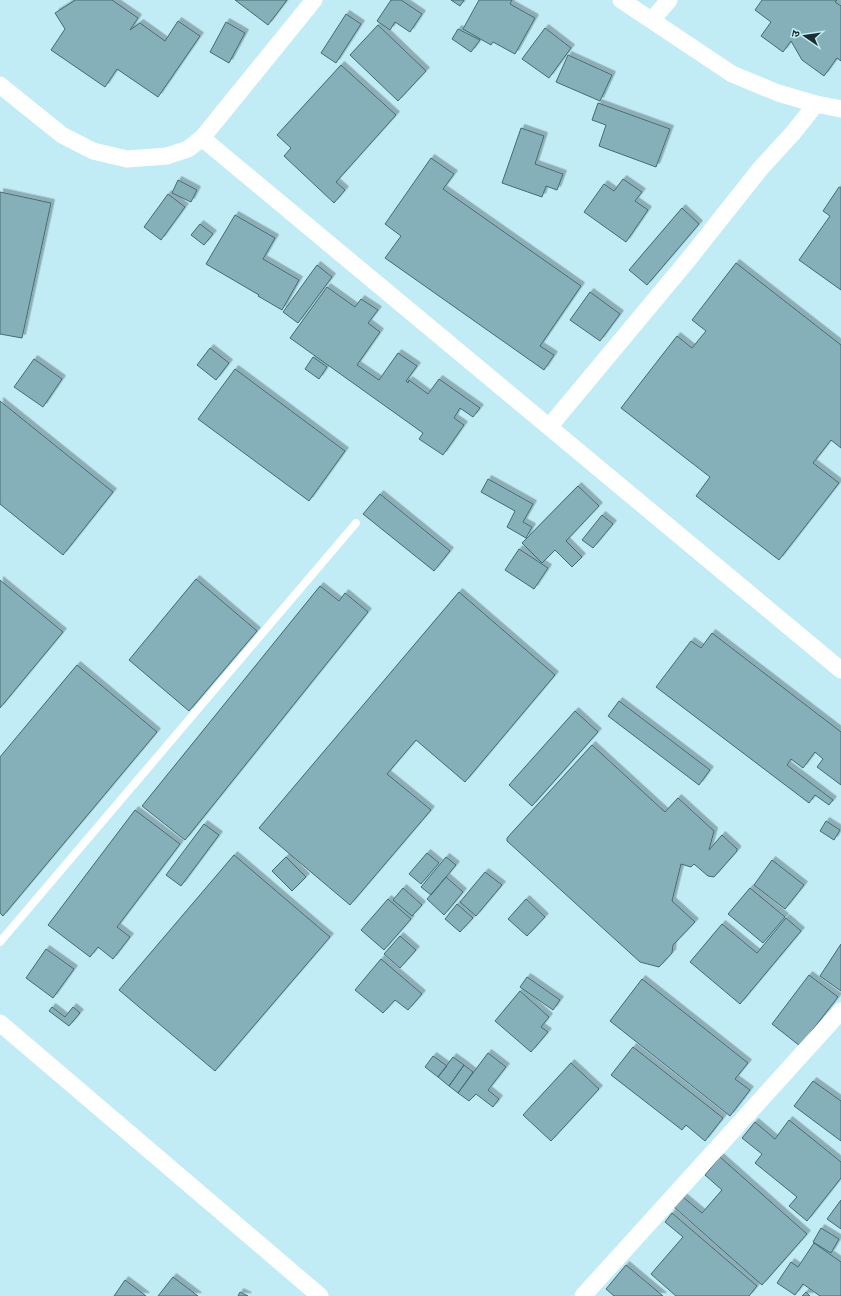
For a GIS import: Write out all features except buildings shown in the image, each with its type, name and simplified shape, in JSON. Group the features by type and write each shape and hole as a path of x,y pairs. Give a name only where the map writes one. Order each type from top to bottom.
{"street":[{"path":"0,85 62,135 93,151 127,159 167,156 188,149 202,138 314,0"},
{"path":"621,0 732,74 778,93 816,104 841,109"},
{"path":"652,20 668,0"},
{"path":"549,427 688,260 760,169 793,133 816,104"},
{"path":"202,138 841,670"},
{"path":"583,1296 841,1011"},
{"path":"0,1022 320,1296"}],"lane":[{"path":"0,942 356,523"}]}
